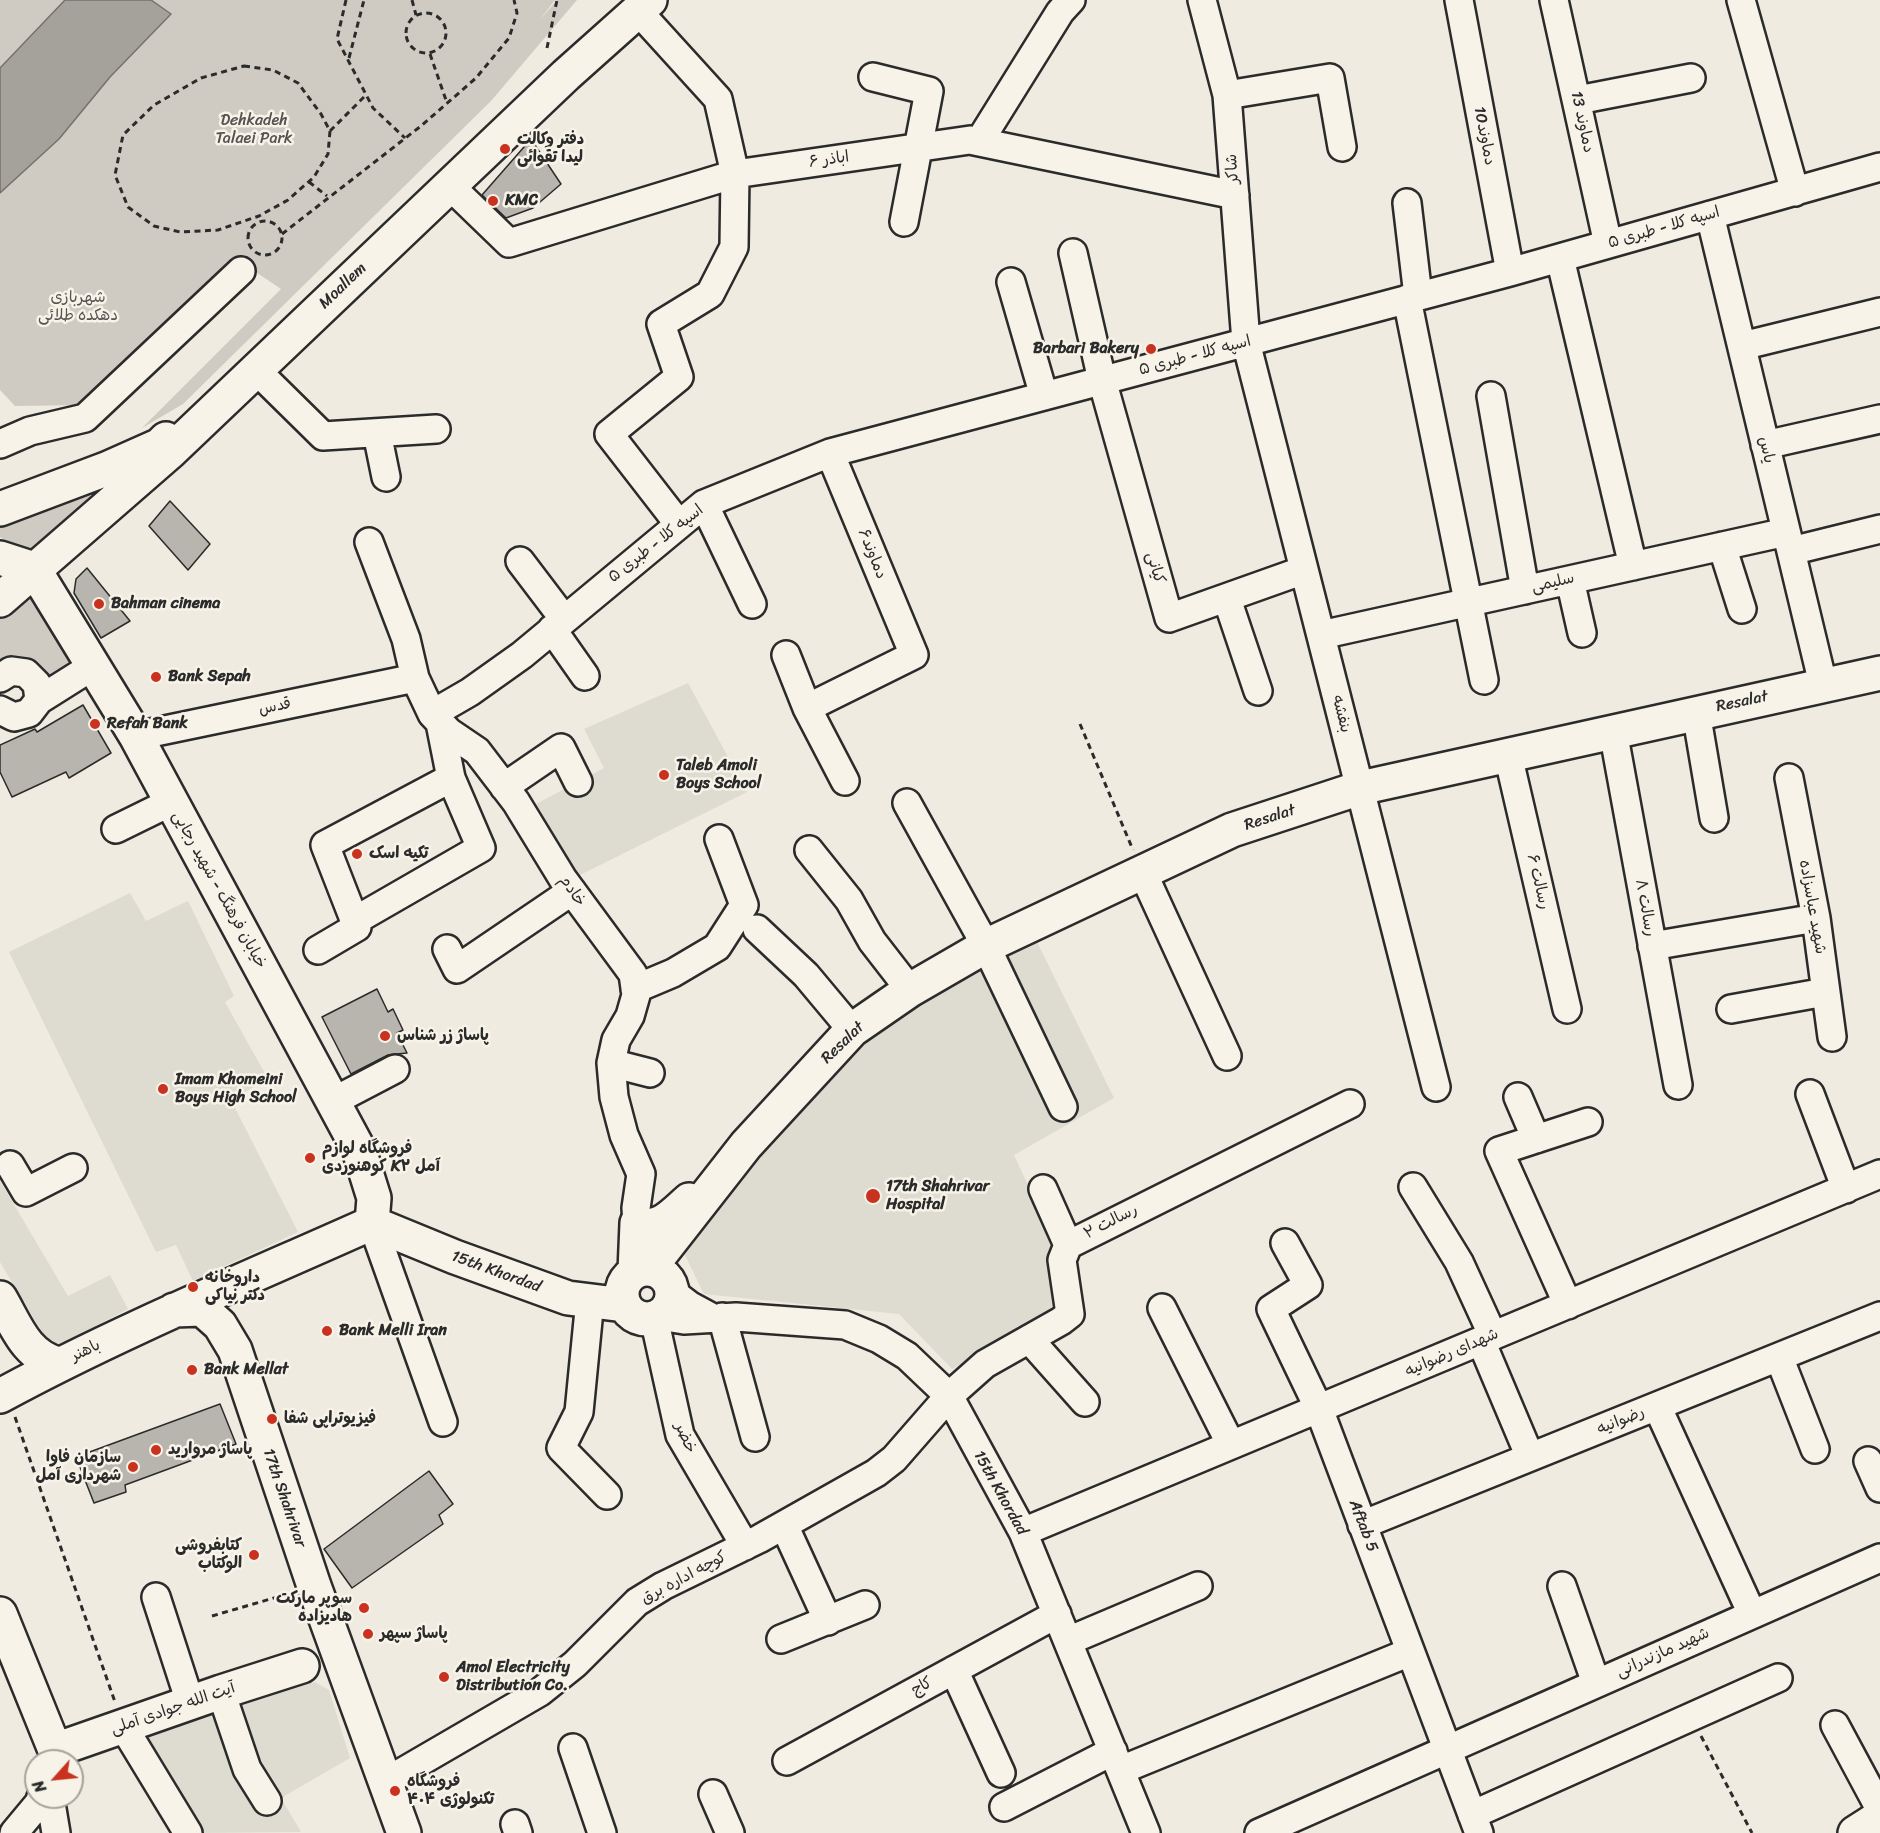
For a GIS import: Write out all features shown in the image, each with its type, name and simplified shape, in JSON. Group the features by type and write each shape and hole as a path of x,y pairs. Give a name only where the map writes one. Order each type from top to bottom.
{"main road":[{"name":"Moallem","path":"0,509 106,469 160,445 249,363 551,58 639,4"},
{"name":"Moallem","path":"0,600 170,452 639,4"},
{"path":"0,558 34,569"},
{"name":"خیابان فرهنگ - شهید رجایی","path":"34,569 136,736 332,1102 367,1170 374,1198 372,1223"},
{"name":"Resalat","path":"654,1293 746,1145 852,1030 910,990 986,946 1232,830 1360,788 1880,673"},
{"name":"Resalat","path":"638,1223 646,1227 657,1225 690,1198 722,1161 746,1145"},
{"name":"باهنر","path":"2,1389 372,1223"},
{"name":"15th Khordad","path":"372,1223 455,1257 568,1298 624,1305 622,1292 626,1280 654,1293"},
{"path":"638,1223 654,1293"},
{"path":"235,1350 234,1323 240,1297 255,1275"},
{"path":"0,1298 26,1342 41,1359 58,1365"},
{"name":"17th Shahrivar","path":"174,1310 201,1309 220,1324 235,1350 314,1586 387,1781 404,1833"},
{"path":"2,1389 21,1364 26,1354 26,1342"},
{"name":"17th Shahrivar","path":"302,1666 315,1652 319,1623 314,1586"},
{"path":"0,1614 50,1749"},
{"path":"302,1666 322,1675 338,1690 383,1833"},
{"name":"آیت الله جوادی آملی","path":"69,1749 123,1726 190,1702 302,1666"},
{"path":"1856,1833 1880,1817"}],"street":[{"path":"979,142 1060,12 1071,0"},
{"name":"شاکر","path":"1202,0 1227,95 1246,342"},
{"name":"دماوند10","path":"1459,0 1510,272"},
{"name":"دماوند 13","path":"1554,0 1578,100 1608,244"},
{"path":"1747,1 1795,192"},
{"path":"639,4 718,99 735,174 734,247 710,294 661,324 679,377 609,434 678,523"},
{"path":"873,77 929,91 904,222"},
{"path":"1227,95 1330,78 1342,147"},
{"path":"1578,100 1691,78"},
{"name":"اباذر ۶","path":"450,185 509,243 735,174 970,140 1235,195"},
{"name":"اسپه کلا - طبری ۵","path":"436,718 558,624 678,523 704,504 830,453 1510,272 1880,168"},
{"path":"1407,202 1413,298 1468,603 1485,680"},
{"name":"یاس","path":"1710,215 1823,684"},
{"path":"1073,253 1102,380"},
{"path":"1560,258 1633,566"},
{"path":"0,444 30,431 85,418 240,271"},
{"path":"1011,282 1044,396"},
{"path":"1742,346 1880,312"},
{"name":"بنفشه","path":"1246,342 1436,1087"},
{"path":"256,370 323,436 436,429"},
{"name":"کیانی","path":"1102,380 1169,618 1304,570"},
{"path":"1491,396 1525,590"},
{"path":"1765,445 1880,419"},
{"path":"377,433 386,477"},
{"name":"دماوند۶","path":"807,708 914,655 830,453"},
{"path":"704,504 752,604"},
{"name":"سلیمی","path":"1321,635 1722,546 1788,542 1880,529"},
{"name":"خادم","path":"369,543 406,639 415,678 436,718 449,732 477,750 572,891 633,974 635,989"},
{"path":"1722,546 1742,609"},
{"path":"520,561 558,624 585,676"},
{"path":"1570,580 1582,633"},
{"path":"1227,599 1258,691"},
{"path":"786,655 807,708 845,781"},
{"path":"0,710 14,717 29,713 39,700 93,666"},
{"path":"0,678 10,671 26,673 38,684 39,700"},
{"name":"قدس","path":"136,736 415,678"},
{"path":"1696,712 1714,818"},
{"path":"356,920 481,848 451,778 436,718"},
{"name":"رسالت ۸","path":"1613,731 1678,1085"},
{"path":"504,787 561,748 578,782"},
{"name":"رسالت ۶","path":"1508,755 1567,1009"},
{"path":"318,950 357,927 325,845 451,778"},
{"name":"شهید عباسزاده","path":"1789,778 1816,918 1832,1037"},
{"path":"116,829 171,802"},
{"path":"907,803 986,946 1063,1107"},
{"path":"638,1223 636,1208 641,1174 624,1135 614,1097 612,1063 616,1040 630,1016 636,995 635,989 673,973 717,947 744,905 719,839"},
{"path":"809,850 849,900 873,941 910,990"},
{"path":"1142,871 1227,1056"},
{"path":"447,949 458,969 572,891"},
{"path":"1653,946 1816,918"},
{"path":"757,929 806,975 852,1030"},
{"path":"1731,1009 1826,992"},
{"path":"612,1063 650,1073"},
{"path":"332,1102 395,1069"},
{"path":"1810,1094 1846,1189"},
{"path":"1518,1097 1536,1139"},
{"name":"رسالت ۲","path":"949,1396 985,1364 1070,1314 1062,1260 1068,1245 1350,1104"},
{"path":"1568,1305 1499,1151 1588,1122"},
{"path":"3,1161 26,1192 73,1168"},
{"name":"شهدای رضوانیه","path":"1023,1532 1880,1174"},
{"path":"1413,1187 1459,1262 1530,1457"},
{"path":"1043,1189 1068,1245"},
{"path":"372,1223 443,1422"},
{"name":"Aftab 5","path":"1285,1243 1308,1285 1271,1309 1319,1409 1475,1824"},
{"name":"15th Khordad","path":"654,1293 684,1320 717,1317 845,1325 879,1339 907,1356 949,1396 1023,1532 1146,1833"},
{"name":"خضر","path":"654,1293 680,1435 744,1546"},
{"path":"590,1300 579,1412 561,1448 606,1495"},
{"path":"1162,1308 1231,1445"},
{"name":"رضوانیه","path":"1362,1525 1880,1316"},
{"path":"717,1317 755,1437"},
{"path":"1029,1339 1085,1402"},
{"path":"1779,1357 1815,1449"},
{"name":"کوچه اداره برق","path":"387,1781 540,1692 575,1664 638,1602 663,1586 784,1525 876,1473 894,1459 949,1396"},
{"path":"1657,1406 1752,1614"},
{"path":"1868,1461 1880,1488"},
{"path":"784,1525 828,1621"},
{"name":"شهید مازندرانی","path":"1259,1833 1880,1558"},
{"path":"1068,1641 1198,1586"},
{"path":"1562,1586 1596,1683"},
{"path":"156,1597 190,1702"},
{"path":"781,1639 865,1605"},
{"name":"کاج","path":"787,1761 1057,1614"},
{"path":"1004,1807 1117,1761 1410,1653"},
{"path":"954,1670 1001,1773"},
{"path":"1475,1824 1778,1678"},
{"path":"221,1692 247,1769 267,1801"},
{"path":"1835,1725 1880,1809"},
{"path":"123,1726 188,1833"},
{"path":"573,1748 602,1833"},
{"path":"713,1794 730,1833"},
{"path":"14,1833 32,1809"},
{"path":"52,1809 57,1833"}],"path":[{"path":"346,0 337,39 373,108 405,138"},
{"path":"348,60 364,0"},
{"path":"412,0 416,15"},
{"path":"257,219 249,230 248,240 257,253 269,255 277,250 282,234 327,196 405,138 476,78 509,38 517,13 514,0"},
{"path":"551,58 557,0"},
{"path":"432,14 444,24 445,40 437,51 430,53 416,51 406,38 406,27 416,15 432,14"},
{"path":"430,53 447,104"},
{"path":"244,66 273,70 298,83 321,114 330,131 328,154 309,182 288,200 257,219 218,230 180,232 154,226 128,207 115,175 123,135 154,105 192,83 244,66"},
{"path":"330,131 365,96"},
{"path":"309,182 327,196"},
{"path":"257,219 274,223 282,234"},
{"path":"1080,724 1142,871"},
{"path":"2,1389 123,1726"},
{"path":"212,1616 314,1586"},
{"path":"1691,1718 1752,1833"}],"shaded area":[{"path":"65,0 151,0 171,14 110,77 59,139 0,193 0,68"},
{"name":"Taleb Amoli Boys School","path":"688,683 747,792 578,876 536,804 604,768 584,729"},
{"name":"Imam Khomeini Boys High School","path":"130,893 146,921 188,901 234,996 225,1002 268,1079 231,1100 298,1232 193,1281 176,1245 156,1252 9,952"},
{"name":"17th Shahrivar Hospital","path":"1037,942 1114,1098 1014,1155 1054,1241 1058,1308 952,1369 899,1314 704,1294 676,1237 871,1024"},
{"path":"0,1181 68,1296 110,1275 128,1309 59,1345 43,1335 0,1262"},
{"path":"315,1682 329,1690 350,1758 281,1798 301,1832 201,1833 141,1737"}],"green space":[{"name":"Dehkadeh Talaei Park","path":"0,0 555,0 539,21 557,0 577,0 491,101 183,404 142,428 281,289 241,262 85,405 15,406 0,390"},
{"path":"146,462 31,555 0,537 0,516"},
{"path":"31,585 76,661 47,683 34,665 9,657 0,662 0,612"}],"building":[{"path":"531,139 561,184 533,208 506,218 482,195"},
{"path":"170,501 210,544 188,570 149,526"},
{"path":"87,568 130,621 101,638 74,593 76,579"},
{"path":"83,705 111,753 69,778 66,772 12,797 0,772 0,745 35,729 37,732"},
{"name":"پاساژ زر شناس","path":"377,989 388,1012 393,1009 403,1030 397,1033 407,1053 388,1055 351,1074 322,1017"},
{"name":"پاساژ مروارید","path":"220,1404 236,1444 125,1485 126,1492 94,1503 76,1457"},
{"path":"429,1471 453,1504 439,1515 443,1524 352,1588 324,1549"}],"place":[{"name":"دفتر وکالت لیدا تقوائی","path":"505,149"},
{"name":"KMC","path":"493,201"},
{"name":"Barbari Bakery","path":"1151,349"},
{"name":"Bahman cinema","path":"99,604"},
{"name":"Bank Sepah","path":"156,677"},
{"name":"Refah Bank","path":"95,724"},
{"name":"Taleb Amoli Boys School","path":"664,775"},
{"name":"تکیه اسک","path":"357,854"},
{"name":"پاساژ زر شناس","path":"385,1036"},
{"name":"Imam Khomeini Boys High School","path":"163,1089"},
{"name":"فروشگاه لوازم کوهنوردی K۲ آمل","path":"310,1158"},
{"name":"17th Shahrivar Hospital","path":"873,1196"},
{"name":"داروخانه دکتر نیاکی","path":"193,1287"},
{"name":"Bank Melli Iran","path":"327,1331"},
{"name":"Bank Mellat","path":"192,1370"},
{"name":"فیزیوتراپی شفا","path":"272,1419"},
{"name":"پاساژ مروارید","path":"156,1450"},
{"name":"سازمان فاوا شهرداری آمل","path":"133,1467"},
{"name":"کتابفروشی الوکتاب","path":"254,1555"},
{"name":"سوپر مارکت هادیزاده","path":"364,1608"},
{"name":"پاساژ سپهر","path":"368,1634"},
{"name":"Amol Electricity Distribution Co.","path":"444,1677"},
{"name":"فروشگاه تکنولوژی ۴۰۴","path":"395,1791"}],"park label":[{"name":"شهربازی دهکده طلائی","path":"78,307"}]}
